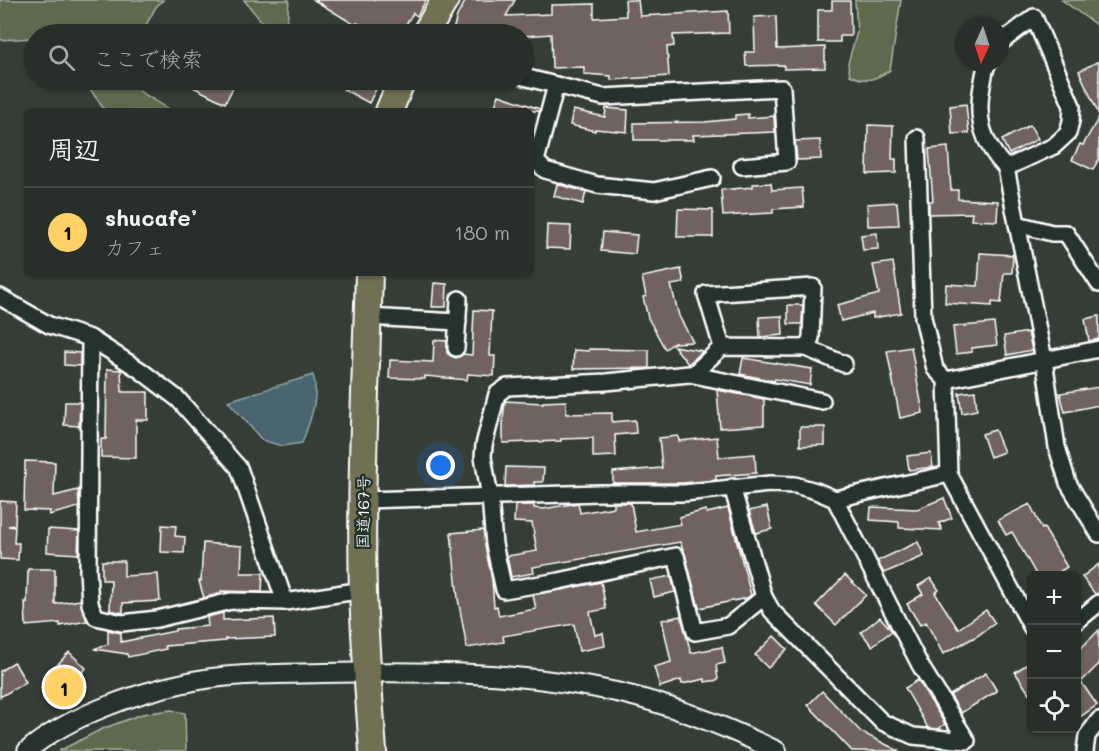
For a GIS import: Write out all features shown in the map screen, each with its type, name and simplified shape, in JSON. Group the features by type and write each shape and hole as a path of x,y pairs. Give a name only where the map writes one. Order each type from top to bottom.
{"highway":[{"path":"431,24 445,0"},
{"path":"390,108 398,90"},
{"name":"国道167号","path":"369,276 363,590 366,672 373,751"}],"street":[{"path":"1006,168 1054,146 1068,133 1072,106 1034,17 1009,36"},
{"path":"986,72 978,105 980,125 998,160 1006,168 1044,360 1057,447 1068,483 1099,534"},
{"path":"534,80 603,96 782,88 786,162 742,166"},
{"path":"556,85 536,161 545,170 597,185 654,191 712,178"},
{"path":"917,138 923,317 935,369 946,380 949,474 1030,625"},
{"path":"1017,224 1052,233 1066,233 1099,284"},
{"path":"722,347 706,294 813,287 811,338 806,348"},
{"path":"0,297 49,325 90,338 140,370 178,399 240,468 285,602"},
{"path":"456,348 459,299"},
{"path":"368,316 458,321"},
{"path":"90,338 88,570 90,604 96,617 122,623 157,619 231,601 285,602 363,590"},
{"path":"693,374 722,347 806,348 844,364"},
{"path":"946,380 1099,349"},
{"path":"764,597 728,626 695,632 676,556 559,581 504,590 494,544 490,497 483,457 497,394 501,389 507,387 606,382 693,374 822,401"},
{"path":"363,500 599,493 684,493 770,484 795,486 835,499 949,474"},
{"path":"732,487 764,597 772,611 882,722 913,736 968,741 920,665 835,499"},
{"path":"1081,619 1099,603"},
{"path":"27,751 39,741 76,721 127,699 185,682 256,675 366,672 511,675 591,687 654,702 686,713 722,726 777,751"},
{"path":"1085,751 1087,736 1099,720"}],"green space":[{"path":"0,0 163,0 156,7 147,24 24,24 24,39 0,40"},
{"path":"244,0 289,0 287,24 264,24"},
{"path":"855,0 901,0 890,70 870,79 850,75 848,63 857,32"},
{"path":"1062,0 1099,0 1099,27"},
{"path":"91,90 139,90 167,108 103,108"},
{"path":"171,710 185,713 186,751 59,751 102,729 142,714"}],"water":[{"path":"313,375 315,400 302,443 282,446 262,440 228,401"}],"building":[{"path":"314,0 426,0 417,16 413,13 406,24 353,24"},
{"path":"466,0 515,0 506,16 551,14 551,5 594,4 594,18 626,16 625,0 638,0 640,16 728,11 729,33 673,35 674,46 667,47 669,76 611,80 611,76 584,74 584,67 552,68 551,34 534,35 534,24 455,24"},
{"path":"832,1 850,1 851,36 840,36 840,42 818,42 818,10 832,10"},
{"path":"776,16 777,49 825,47 825,68 784,69 784,65 746,66 745,52 755,52 754,17"},
{"path":"1099,61 1099,115 1079,71"},
{"path":"199,90 232,90 225,103"},
{"path":"345,90 376,90 369,103"},
{"path":"499,95 540,109 534,111 534,108 494,108"},
{"path":"966,104 969,133 952,134 950,106"},
{"path":"606,108 628,110 627,132 595,129 595,131 570,125 573,110 605,117"},
{"path":"748,114 748,118 774,116 775,132 693,135 694,140 634,140 634,123 705,122 735,119 735,115"},
{"path":"1099,117 1099,158 1093,170 1072,160"},
{"path":"868,125 893,126 892,159 896,159 896,173 867,174"},
{"path":"1030,125 1038,139 1009,154 1002,140"},
{"path":"820,140 821,159 797,160 795,141"},
{"path":"948,147 951,190 958,190 958,199 998,201 997,221 971,220 972,213 929,214 929,201 933,201 929,149"},
{"path":"771,183 772,190 802,188 804,207 773,209 773,213 723,216 721,190"},
{"path":"557,184 586,192 583,204 554,196"},
{"path":"897,202 899,225 868,226 867,204"},
{"path":"678,209 713,210 713,237 677,237"},
{"path":"547,225 571,226 570,249 546,248"},
{"path":"603,232 637,235 635,254 601,251"},
{"path":"877,233 878,249 863,250 861,235"},
{"path":"980,253 1013,255 1012,273 1004,273 1001,303 992,302 992,306 945,303 946,284 978,286"},
{"path":"893,262 901,313 873,318 873,313 841,321 837,305 879,294 873,265"},
{"path":"681,269 684,283 671,285 679,316 693,342 674,343 665,349 648,318 643,297 646,296 642,277"},
{"path":"434,283 447,284 446,307 432,307"},
{"path":"788,305 803,305 802,324 788,324"},
{"path":"474,310 492,311 490,356 495,356 494,376 468,374 467,380 425,376 425,379 389,378 390,360 433,362 434,340 447,341 447,353 456,358 463,354 472,355"},
{"path":"782,316 783,335 760,337 759,317"},
{"path":"1099,316 1099,339 1089,341 1085,319"},
{"path":"994,323 997,345 972,348 972,352 956,354 953,327"},
{"path":"1028,332 1032,350 1007,355 1004,336"},
{"path":"674,346 703,351 688,364"},
{"path":"911,347 923,413 900,418 887,351"},
{"path":"589,349 649,350 649,368 573,369 574,350 589,351"},
{"path":"64,352 80,353 80,366 64,365"},
{"path":"743,358 812,369 810,385 740,374"},
{"path":"107,369 121,370 122,392 148,392 148,420 136,420 136,458 101,457 101,439 106,439"},
{"path":"1099,387 1099,405 1065,412 1060,393"},
{"path":"717,390 764,399 764,425 720,428"},
{"path":"975,391 977,410 962,413 959,393"},
{"path":"505,401 543,403 566,401 566,414 612,413 612,422 635,420 636,433 615,435 616,456 593,457 593,438 503,443"},
{"path":"65,402 80,402 79,426 64,425"},
{"path":"800,427 825,427 825,445 800,446"},
{"path":"995,430 1004,452 990,457 982,434"},
{"path":"678,436 679,441 717,437 719,457 755,454 756,473 716,476 716,480 683,483 613,483 613,472 662,468 659,438"},
{"path":"931,453 933,467 909,470 907,456"},
{"path":"25,461 55,462 54,496 78,490 79,507 49,515 50,511 24,510"},
{"path":"506,467 544,468 543,482 534,482 534,485 505,486"},
{"path":"944,498 952,518 939,523 942,530 899,528 899,522 870,520 871,507 917,509"},
{"path":"0,501 16,502 15,525 8,526 15,527 14,543 19,543 18,560 0,559"},
{"path":"578,503 580,513 614,507 614,503 631,503 636,532 681,524 679,517 706,510 707,513 728,508 751,595 747,598 699,608 680,542 533,567 534,573 511,577 507,556 537,551 532,523 514,522 515,505 534,505 534,508 543,509"},
{"path":"1030,504 1042,529 1044,528 1067,567 1061,571 1034,571 1012,532 1006,535 998,520"},
{"path":"767,507 772,529 756,533 749,511"},
{"path":"162,525 176,526 175,536 185,537 184,553 161,552"},
{"path":"48,529 79,531 78,554 47,552"},
{"path":"483,530 492,580 494,607 497,606 499,616 536,609 533,595 601,582 606,609 590,612 595,635 603,633 605,646 579,651 574,624 503,636 504,642 467,648 458,599 451,533"},
{"path":"918,542 924,556 884,573 877,561"},
{"path":"203,543 242,546 241,573 263,573 262,592 221,591 221,593 204,598 199,581 201,581"},
{"path":"102,561 124,561 124,576 158,574 160,601 123,603 123,613 110,610 111,580 102,580"},
{"path":"1099,564 1099,593 1095,594 1082,577"},
{"path":"28,569 55,569 55,604 80,600 87,621 60,626 60,623 26,626 25,602 27,603"},
{"path":"845,575 866,595 836,625 816,605"},
{"path":"671,576 675,592 654,597 650,580"},
{"path":"931,578 939,590 935,593 958,629 986,610 995,623 977,636 943,654 926,622 920,625 907,604 923,594 918,586"},
{"path":"223,613 223,620 274,618 275,637 225,639 225,641 165,646 166,649 128,657 127,654 94,649 108,644 108,630 121,633 121,642 175,631 175,629 208,626 207,617"},
{"path":"681,616 691,653 722,647 725,663 716,665 718,680 705,682 705,679 682,684 681,680 660,687 654,667 671,662 662,620"},
{"path":"880,617 892,631 872,646 861,632"},
{"path":"1099,630 1099,664 1081,682 1081,679 1081,648"},
{"path":"774,636 787,649 768,668 755,655"},
{"path":"69,652 86,668 64,692 47,676"},
{"path":"14,662 26,682 0,697 0,671"},
{"path":"1027,664 1027,690 1015,672"},
{"path":"986,673 997,691 961,713 950,695"},
{"path":"918,680 945,724 938,729 928,728 905,688"},
{"path":"1081,682 1097,705 1081,716"},
{"path":"822,691 861,732 899,751 852,751 808,705"}],"place":[{"name":"shucafe’","path":"64,687"}]}
